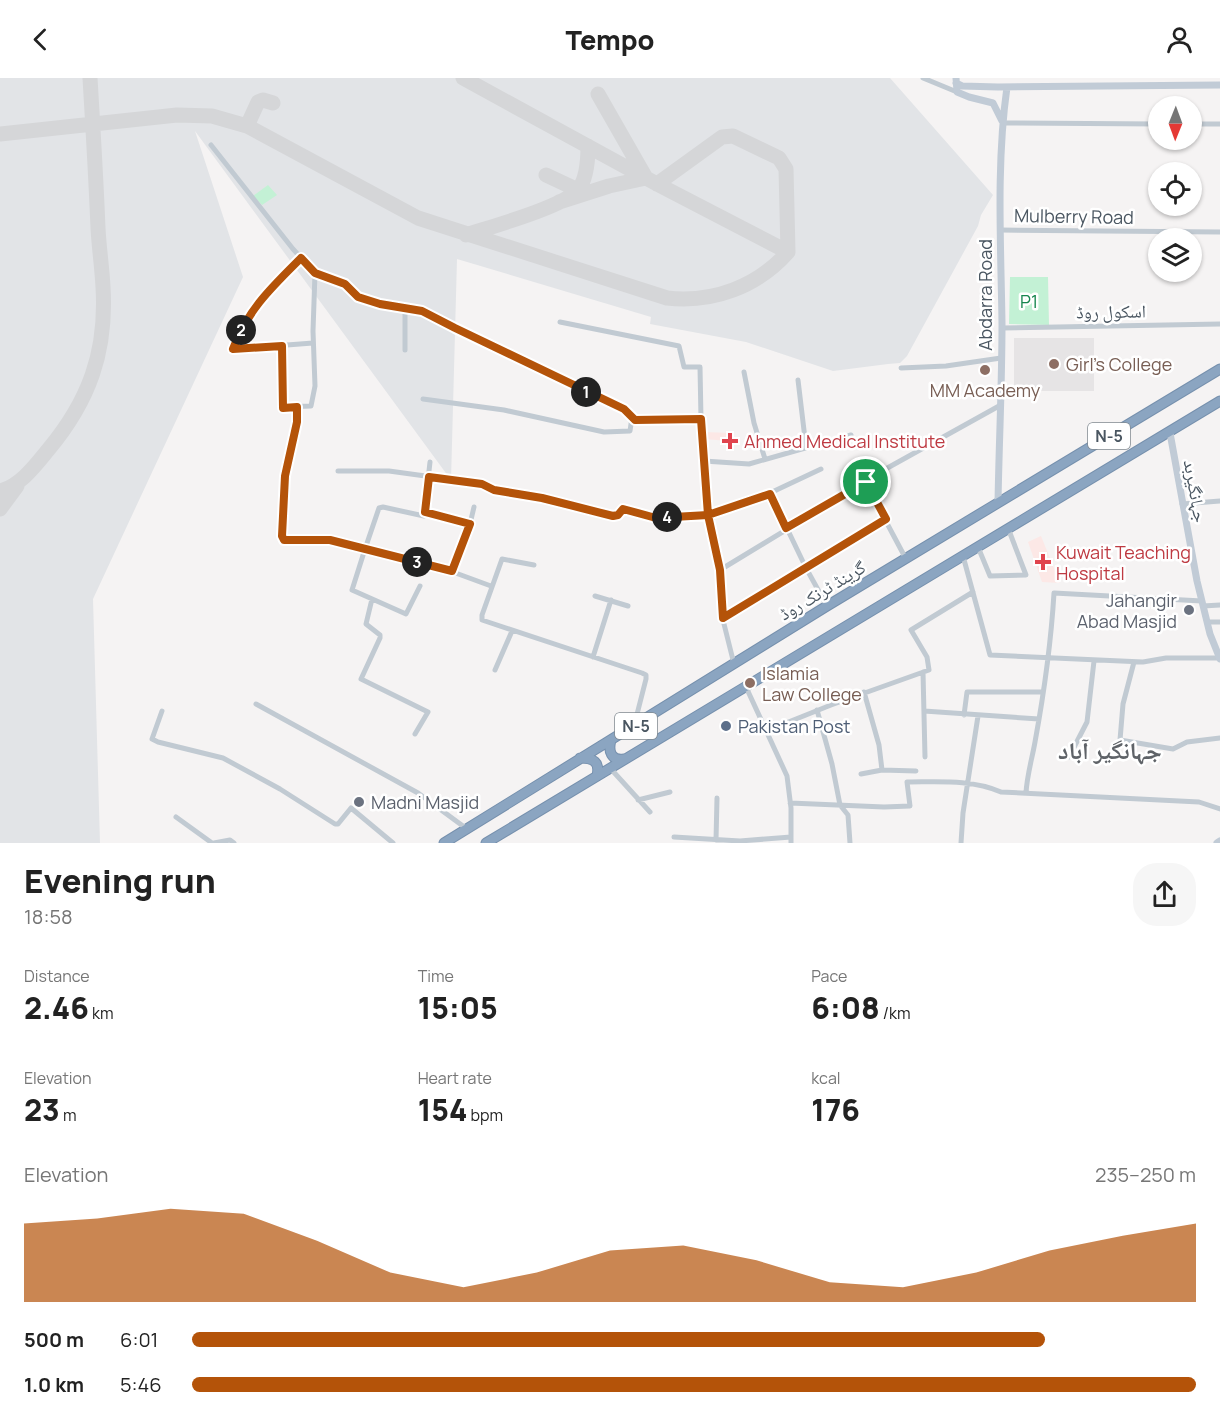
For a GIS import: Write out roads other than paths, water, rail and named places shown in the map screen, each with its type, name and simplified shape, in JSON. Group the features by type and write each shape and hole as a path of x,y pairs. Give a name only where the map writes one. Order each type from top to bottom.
{"highway":[{"name":"گرینڈ ٹرنک روڈ","path":"444,843 827,606 1220,369"},
{"name":"N-5","path":"486,843 1220,401"},
{"path":"611,740 609,753 611,756 619,760 626,759"},
{"path":"580,758 590,758 594,761 598,767 597,776"}],"street":[{"path":"923,78 993,103 1005,96"},
{"path":"956,80 957,92"},
{"path":"956,80 962,86 998,87 1220,85"},
{"path":"998,87 994,93 993,103 1003,123 1148,124"},
{"name":"Abdarra Road","path":"998,503 1002,328 1000,230 1003,123 1007,87"},
{"path":"1202,124 1220,124"},
{"path":"211,145 315,273 345,284 358,297 380,304 422,311 433,316 624,409 635,420 701,419"},
{"name":"Mulberry Road","path":"1000,230 1220,232"},
{"path":"301,258 263,296 242,328 233,349 313,343"},
{"path":"282,346 283,408 312,405 315,386 313,343 315,273"},
{"path":"405,308 405,350"},
{"path":"560,322 678,346 684,367 700,367 701,419 708,515 720,570 723,618 734,664"},
{"name":"اسکول روڈ","path":"1002,328 1220,324"},
{"path":"901,368 959,365 1001,358"},
{"path":"744,372 754,423 765,459"},
{"path":"798,380 806,447"},
{"path":"423,399 504,410 603,432 630,431 632,417"},
{"path":"720,570 873,476 999,406"},
{"path":"297,407 297,422 285,476 282,538 286,540 330,540 452,571 491,586"},
{"name":"جہانگیربد","path":"1170,433 1203,604 1220,659"},
{"path":"704,461 739,464 851,435"},
{"path":"420,586 406,614 352,590 379,508 424,516 430,462"},
{"path":"338,471 389,471 482,484 494,490 542,498 613,516 618,515 623,509 656,518 708,515 770,494 821,469"},
{"path":"866,482 906,559"},
{"path":"770,494 827,606"},
{"path":"1182,504 1220,501"},
{"path":"452,571 474,507"},
{"path":"425,512 470,524"},
{"path":"723,618 886,519"},
{"path":"978,547 990,576 1026,575 1008,528"},
{"path":"963,556 990,655 1134,662 1166,658 1220,659"},
{"path":"534,565 502,559 491,586 482,620 646,675 633,727"},
{"path":"766,731 864,692 929,670 927,657 910,630 973,592"},
{"path":"1026,793 1048,659 1054,593 1220,605"},
{"path":"595,596 628,606"},
{"path":"372,599 366,624 380,635 380,638 361,679 428,712 415,734"},
{"path":"593,657 611,600"},
{"path":"1207,622 1220,622"},
{"path":"495,670 512,631"},
{"path":"1069,757 1087,722 1094,661"},
{"path":"1134,662 1123,704 1120,740 1173,749 1187,742 1220,738"},
{"path":"923,672 925,757"},
{"path":"674,837 691,841 724,842 791,840 787,776 746,687"},
{"path":"864,692 879,745 882,770"},
{"path":"964,715 967,692 1043,692"},
{"path":"256,704 418,793 467,829"},
{"path":"817,710 832,764 840,805 848,815 850,843"},
{"path":"162,711 152,739 223,758 280,789 334,824 338,824 351,808 393,843"},
{"path":"924,711 1039,719"},
{"path":"961,843 963,813 978,716"},
{"path":"610,768 650,812"},
{"path":"861,774 882,770 916,771"},
{"path":"790,803 910,806 907,782 968,783 988,786 1001,792 1199,802 1220,810"},
{"path":"638,800 670,792"},
{"path":"716,840 717,798"},
{"path":"176,817 213,843 230,840 234,843"}],"place":[{"name":"Girl's College","path":"1054,364"},
{"name":"MM Academy","path":"985,370"},
{"name":"Ahmed Medical Institute","path":"730,441"},
{"name":"Kuwait Teaching Hospital","path":"1043,562"},
{"name":"Jahangir Abad Masjid","path":"1189,610"},
{"name":"Islamia Law College","path":"750,683"},
{"name":"Pakistan Post","path":"726,726"},
{"name":"Madni Masjid","path":"359,802"}],"district":[{"name":"جہانگیر آباد","path":"1110,749"}],"park label":[{"name":"P1","path":"1029,301"}]}
